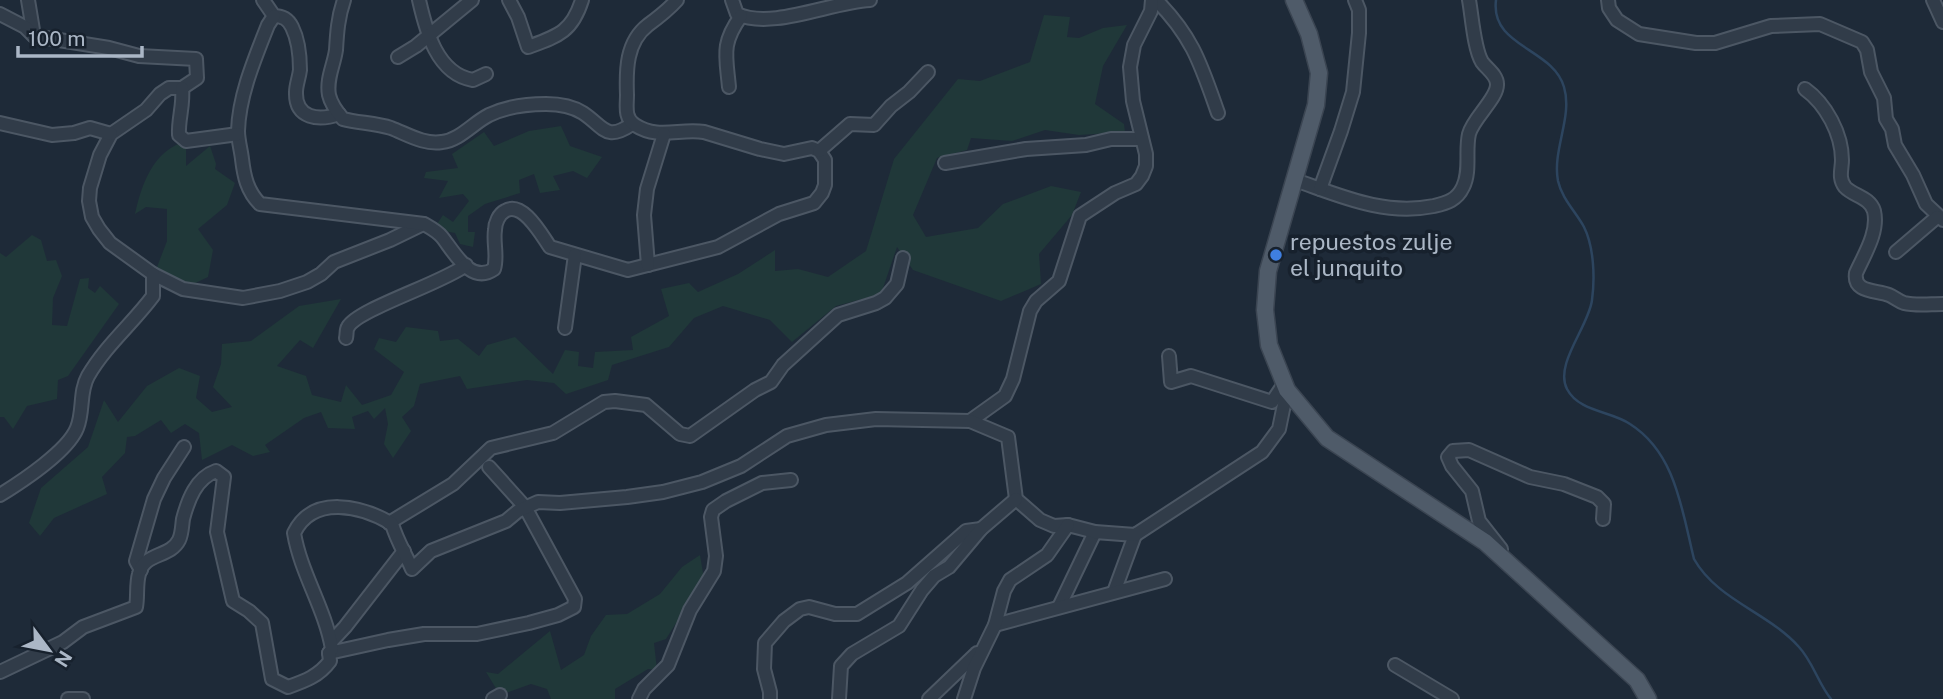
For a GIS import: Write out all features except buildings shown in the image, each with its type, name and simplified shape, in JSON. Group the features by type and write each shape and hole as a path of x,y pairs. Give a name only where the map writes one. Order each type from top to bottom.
{"main road":[{"path":"1294,0 1308,34 1319,73 1316,105 1268,271 1265,310 1269,345 1286,387 1327,438 1485,542 1637,680 1648,699"}],"street":[{"path":"28,0 34,36"},
{"path":"263,0 274,16"},
{"path":"344,0 329,78 329,95 343,119 388,127 425,142 441,143 460,135 487,116 524,105 570,106 610,134 632,124"},
{"path":"419,0 428,37 454,75 473,80 486,74"},
{"path":"398,57 428,37 472,0"},
{"path":"509,0 528,47 555,37 569,28 578,14 582,0"},
{"path":"274,16 268,25 246,88 238,134 244,175 252,195 260,204 424,224 442,236 456,257 479,273 489,273 494,269 495,229 498,218 503,211 518,210 534,222 550,247 628,270 718,247 779,214 814,203 825,185 825,160 819,151 812,148 784,154 695,130 664,134 632,124 626,115 627,61 635,38 646,26 664,15 677,0"},
{"path":"732,0 737,14 741,16 770,18 852,1 870,0"},
{"path":"1154,0 1174,17 1195,50 1218,113"},
{"path":"970,421 1005,396 1013,379 1030,311 1036,301 1059,281 1080,216 1115,193 1136,184 1142,176 1146,166 1133,101 1130,67 1134,45 1152,11 1154,0"},
{"path":"1320,189 1353,92 1359,33 1359,10 1355,0"},
{"path":"1295,180 1368,206 1393,209 1419,209 1457,198 1465,185 1467,175 1469,134 1497,87 1497,80 1481,60 1469,0"},
{"path":"1608,0 1609,8 1617,20 1639,34 1650,36 1715,43 1771,26 1821,24 1863,42 1871,72 1884,98 1886,119 1892,129 1895,145 1926,204 1940,218 1896,251"},
{"path":"1933,0 1943,22"},
{"path":"0,14 25,27 34,36 109,48 139,56 196,59 197,78 181,88 169,88 146,110 111,134 100,155 89,201 92,217 110,243 153,274 183,289 243,298 307,282 334,262 424,224"},
{"path":"274,16 282,16 290,22 298,41 298,109 303,114 317,118 329,118 339,114"},
{"path":"729,88 726,44 731,30 741,16"},
{"path":"819,151 850,124 874,125 928,72"},
{"path":"181,88 183,99 178,135 186,141 238,134"},
{"path":"1805,89 1825,107 1837,136 1842,159 1840,174 1845,187 1874,209 1870,243 1855,278 1858,285 1865,290 1889,295 1902,302 1943,304"},
{"path":"0,123 52,135 90,128 111,134"},
{"path":"648,265 644,215 647,189 664,134"},
{"path":"945,163 1026,149 1086,145 1111,139 1142,139"},
{"path":"565,328 575,255"},
{"path":"390,523 453,484 491,448 553,433 604,402 646,405 680,434 690,436 755,390 771,382 783,365 838,315 885,298 897,284 903,258"},
{"path":"346,338 348,327 360,316 435,284 466,265"},
{"path":"0,495 29,477 76,430 82,392 88,377 122,330 153,296 153,274"},
{"path":"1169,356 1171,382 1191,376 1272,402 1286,387"},
{"path":"1114,592 1135,535 1262,452 1279,429 1286,387"},
{"path":"0,672 63,642 83,627 136,607 141,570 146,560 173,548 179,540 187,504 195,487 206,475 216,471 224,477 217,532 229,590 233,601 249,611 262,624 272,679 288,687 322,671 330,661 330,647 322,612 294,533 299,523 311,513 340,507 359,509 390,523 412,569 431,551 506,521 525,507 538,502 560,503 627,497 663,492 702,482 741,466 787,436 826,425 876,419 970,421 1008,437 1016,499 1040,520 1054,526 1068,525 1095,532 1135,535"},
{"path":"141,570 136,561 154,499 184,447"},
{"path":"1507,562 1500,547 1479,520 1472,491 1452,466 1448,457 1453,451 1469,450 1530,477 1564,484 1597,497 1604,504 1603,519"},
{"path":"330,647 424,635 477,634 558,615 574,607 575,599 525,507 489,467"},
{"path":"639,699 644,689 668,665 690,610 714,571 716,556 711,517 713,510 762,483 791,480"},
{"path":"839,699 841,666 852,654 899,626 934,576 949,567 981,529 1016,499"},
{"path":"964,699 982,648 995,625 1004,591 1010,580 1047,555 1068,525"},
{"path":"770,699 764,669 765,643 785,621 800,609 809,607 835,614 857,614 906,583 966,531 981,529"},
{"path":"1059,607 1095,532"},
{"path":"330,647 404,551"},
{"path":"995,625 1165,579"},
{"path":"929,699 982,648"},
{"path":"1395,665 1452,699"},
{"path":"68,699 83,699"}],"green space":[{"path":"1044,15 1070,17 1067,37 1079,38 1103,28 1127,25 1103,66 1095,104 1124,124 1125,132 1079,135 1045,130 1012,141 971,138 967,150 937,158 913,215 926,237 978,228 1003,204 1051,186 1081,192 1072,215 1039,254 1041,284 1001,301 913,270 897,247 881,294 836,306 792,342 770,320 723,306 694,318 669,347 612,365 608,380 566,394 554,383 527,380 467,389 460,376 420,384 414,406 402,417 411,431 393,458 384,444 388,424 385,408 374,419 368,411 352,417 355,429 328,428 321,412 304,418 265,445 270,452 253,456 232,445 202,460 199,433 185,424 171,433 161,420 135,436 127,437 125,453 102,477 107,494 54,518 40,536 29,523 41,488 88,447 104,400 118,422 147,386 179,368 200,376 196,398 212,412 232,407 213,387 221,364 222,344 251,341 299,306 341,299 313,348 300,340 277,366 306,376 312,395 341,402 346,385 362,405 391,395 404,372 374,349 379,338 396,342 406,327 438,331 440,341 458,339 479,356 487,345 515,337 553,374 565,350 579,352 578,366 593,368 595,352 633,350 631,337 669,316 661,289 689,283 698,292 738,274 775,250 775,271 798,269 828,277 866,251 894,159 958,79 980,81 1030,62"},
{"path":"561,126 570,146 602,157 587,178 573,171 553,176 560,190 540,193 534,174 519,180 520,193 485,204 468,216 468,232 475,232 473,247 460,244 455,233 444,231 437,224 443,215 453,222 469,201 463,194 439,198 448,181 424,178 426,172 458,168 452,154 484,132 494,146 529,131"},
{"path":"186,141 186,166 210,146 215,169 235,183 227,205 198,229 213,250 208,277 183,289 157,267 167,241 167,209 146,207 135,214 141,191 157,160 165,152"},
{"path":"32,235 41,240 47,261 56,260 62,276 53,298 52,325 67,326 80,279 89,278 88,288 95,293 100,286 119,304 68,376 58,380 57,399 27,406 13,429 4,417 0,417 0,253 6,257"},
{"path":"700,555 704,579 666,639 654,643 657,670 648,669 615,689 615,699 551,699 547,689 531,684 500,695 486,672 498,674 550,631 561,670 584,655 591,636 606,615 627,614 660,594 682,567"}],"waterway":[{"path":"1496,0 1497,16 1503,28 1512,38 1548,64 1558,74 1564,87 1566,110 1558,157 1558,181 1587,235 1592,253 1593,273 1590,310 1565,368 1567,389 1572,397 1587,407 1630,424 1658,451 1675,484 1694,559 1704,573 1729,596 1787,635 1799,647 1831,699"}],"place":[{"name":"repuestos zulje el junquito","path":"1276,255"}]}
